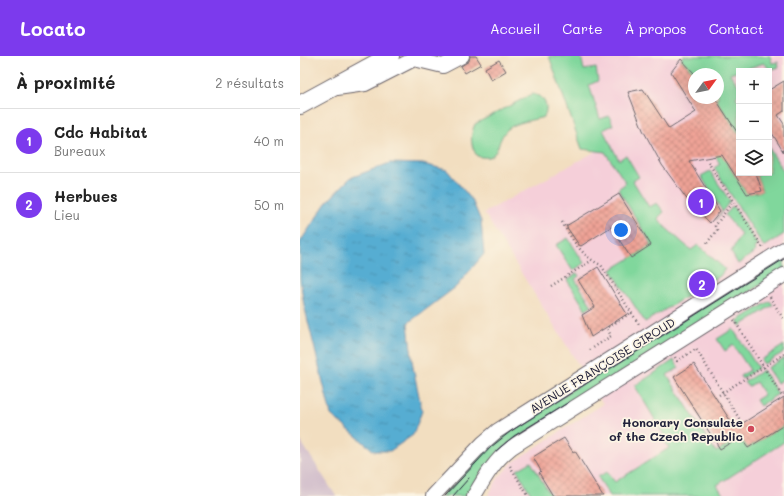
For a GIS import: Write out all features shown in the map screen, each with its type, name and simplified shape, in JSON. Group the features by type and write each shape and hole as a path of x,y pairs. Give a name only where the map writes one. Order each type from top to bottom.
{"main road":[{"path":"300,105 390,56"}],"street":[{"path":"327,90 365,84 414,59 443,66 462,56"},
{"name":"AVENUE FRANÇOISE GIROUD","path":"433,496 483,443 497,431 784,249"},
{"name":"AVENUE FRANÇOISE GIROUD","path":"474,496 487,472 502,454 784,275"}],"path":[{"path":"708,162 764,250"},
{"path":"707,243 717,230 715,226 733,201"},
{"path":"562,222 578,248 591,261 601,265 642,328"},
{"path":"551,286 591,261"},
{"path":"770,297 784,320"},
{"path":"590,350 611,336 606,328 632,312"},
{"path":"734,320 752,346 782,396 784,394"},
{"path":"675,357 677,361 696,349 740,420"},
{"path":"719,395 784,354"},
{"path":"508,464 528,496"}],"shaded area":[{"path":"554,56 784,56 784,496 488,496 498,478 513,462 603,404 484,213 607,145"},
{"path":"300,440 336,496 300,496"}],"green space":[{"path":"549,56 581,56 584,70 596,68 598,81 589,85 600,119 609,116 613,125 603,130 619,160 626,155 639,177 633,181 649,207 657,203 664,212 658,218 665,227 691,250 698,245 725,269 720,276 645,322 611,270 652,245 618,189 626,183 605,152 582,149"},
{"path":"683,56 770,56 772,63 778,62 779,67 772,69 772,68 768,68 764,63 749,68 736,68 736,72 730,74 736,82 736,130 719,104 724,104 724,68 689,68 681,59"},
{"path":"532,94 540,97 545,102 546,109 544,117 520,123 511,127 504,134 494,154 485,157 477,156 473,148 472,140 472,132 475,124"},
{"path":"715,144 747,194 762,191 757,176 772,176 772,153 784,172 784,234 764,247 714,168 720,164 710,147"},
{"path":"710,171 730,201 716,220 722,211 701,176"},
{"path":"733,206 758,245 754,248 756,251 738,264 731,252 741,234 725,215"},
{"path":"568,238 584,263 573,271 556,245"},
{"path":"784,255 784,270 519,437 468,496 441,496 493,440"},
{"path":"577,273 579,276 575,279 592,306 586,310 567,280"},
{"path":"770,301 773,305 740,326 737,321"},
{"path":"733,329 758,368 742,379 740,376 750,370 733,345 725,351 717,339"},
{"path":"784,345 784,352 764,364 761,360"},
{"path":"784,358 784,379 777,383 767,368"},
{"path":"674,360 679,368 667,375 716,452 740,437 748,448 784,425 784,442 717,485 724,496 610,496 598,477 607,472 615,482 669,448 664,440 666,438 635,386"},
{"path":"763,370 778,394 760,406 756,400 764,395 756,382 748,387 744,382"},
{"path":"531,462 551,496 532,496 517,470"}],"water":[{"path":"390,163 423,164 447,170 472,200 481,221 484,254 456,287 408,323 413,367 422,411 413,435 390,451 374,451 331,415 304,305 300,278 300,242 326,203 350,178"}],"building":[{"path":"470,56 476,56 481,64 465,73 461,66 469,61"},
{"path":"681,59 689,68 688,68 688,99 671,72"},
{"path":"499,60 506,71 491,80 485,68"},
{"path":"784,81 784,111 778,115 784,124 784,153 772,133 772,88"},
{"path":"643,89 669,129 696,112 691,104 719,104 736,130 736,176 757,176 762,191 747,194 722,155 689,161 720,211 710,223 686,198 662,165 643,130 628,92"},
{"path":"619,194 651,245 631,258 611,227 581,246 566,226"},
{"path":"598,267 627,314 591,337 582,315 595,307 578,280"},
{"path":"694,364 735,428 784,397 784,425 748,448 740,437 720,449 674,377"},
{"path":"564,438 573,452 575,451 603,496 553,496 539,473 541,471 533,457"}],"tram line":[{"path":"445,496 491,447 511,431 784,259"},
{"path":"496,451 514,436 569,402"},
{"path":"453,496 469,478"}],"place":[{"name":"Cdc Habitat","path":"701,202"},
{"name":"Herbues","path":"702,284"},
{"name":"Honorary Consulate of the Czech Republic","path":"751,429"}]}
